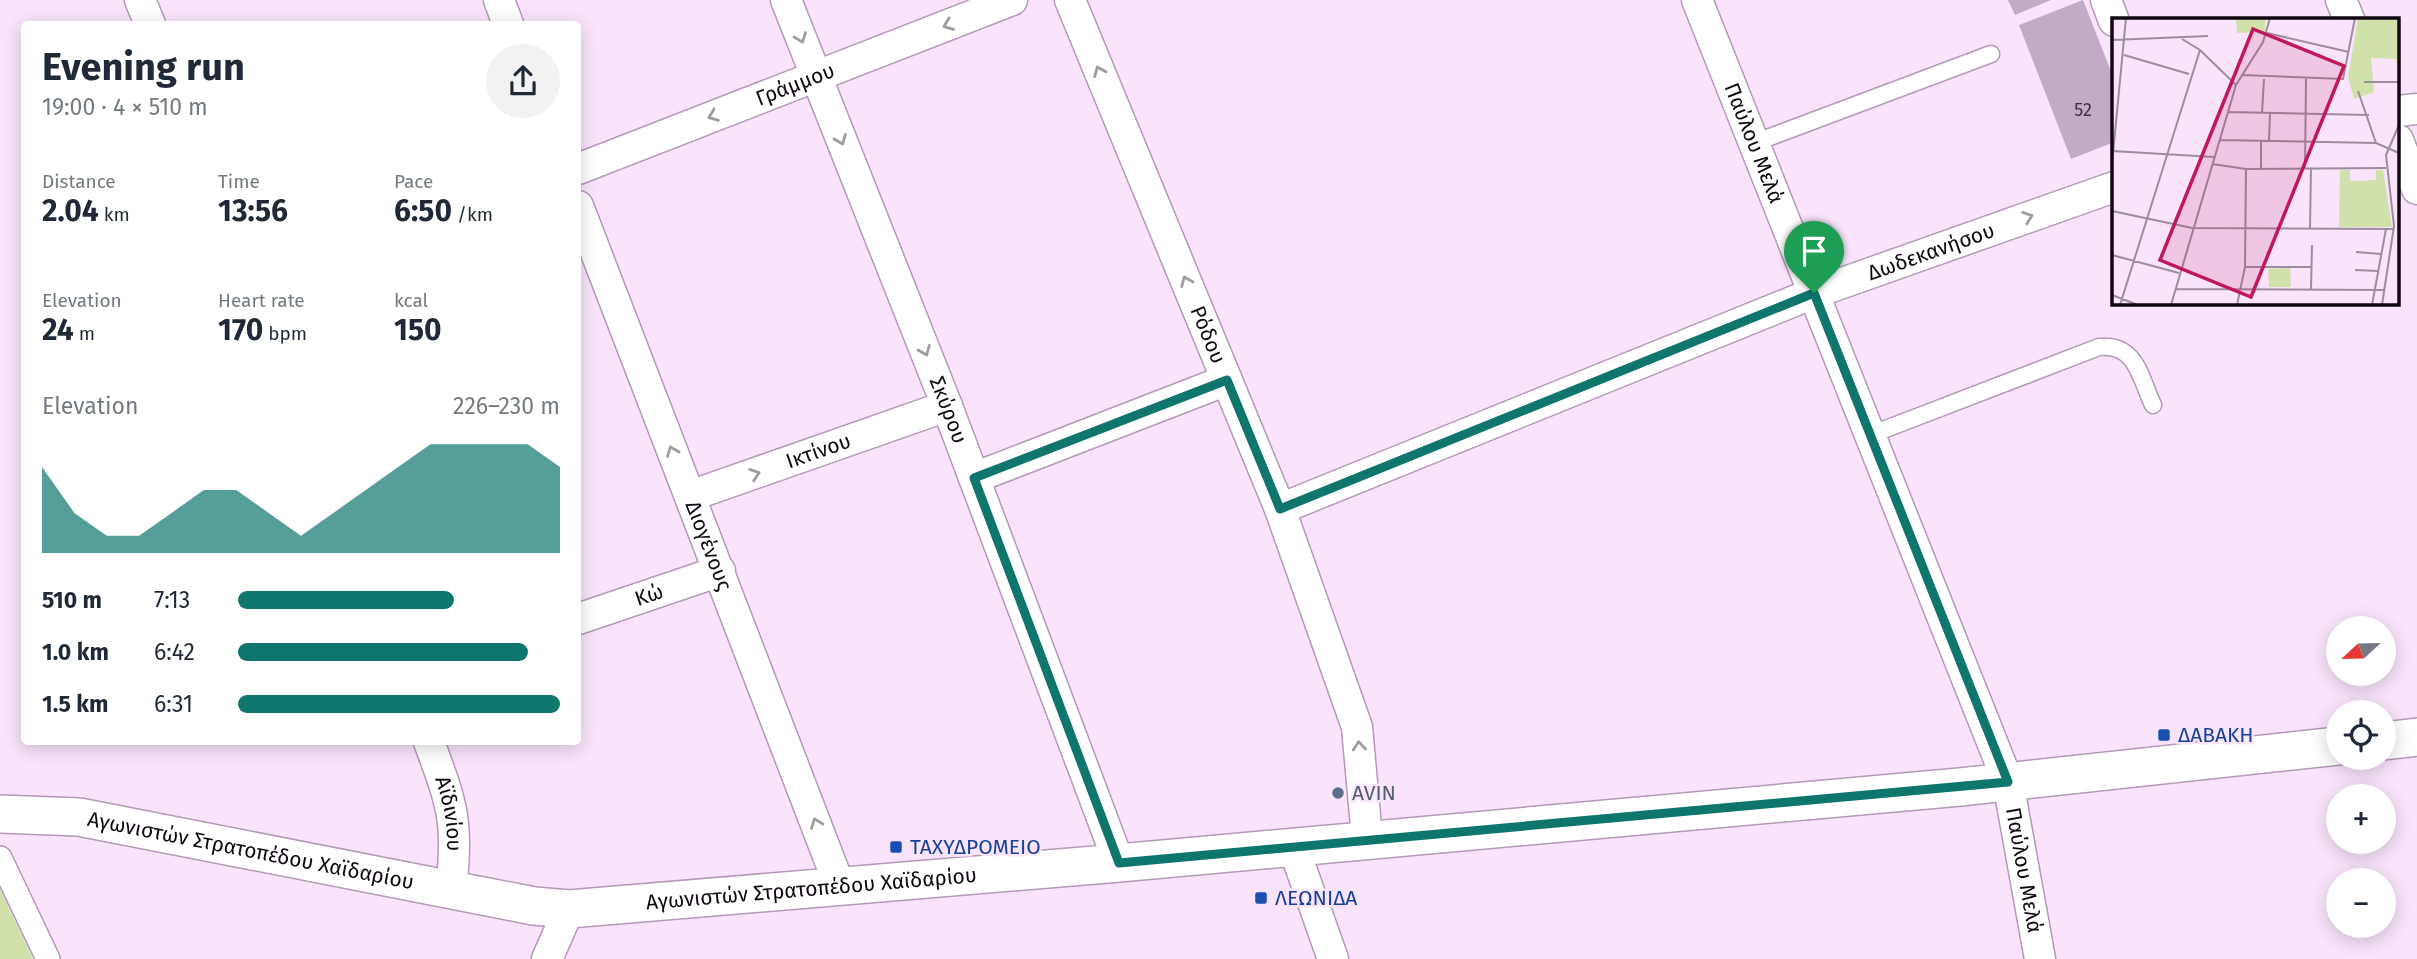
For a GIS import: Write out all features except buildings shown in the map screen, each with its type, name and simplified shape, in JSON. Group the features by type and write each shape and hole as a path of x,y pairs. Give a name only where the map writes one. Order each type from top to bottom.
{"street":[{"path":"140,0 149,21"},
{"path":"499,0 507,21"},
{"name":"Σκύρου","path":"786,0 947,406 1119,863"},
{"name":"Γράμμου","path":"581,168 1012,0"},
{"name":"Ρόδου","path":"1070,0 1280,509 1357,727 1367,838"},
{"name":"Παύλου Μελά","path":"1697,0 2008,782 2040,959"},
{"path":"2106,0 2113,18"},
{"path":"2342,0 2349,18"},
{"path":"2400,145 2417,189"},
{"name":"Δωδεκανήσου","path":"1280,509 1814,293 2112,188"},
{"name":"Διογένους","path":"581,214 840,887"},
{"path":"974,478 1227,380"},
{"name":"Ικτίνου","path":"690,496 947,406"},
{"name":"Κώ","path":"581,619 720,571"},
{"path":"2396,740 2417,737"},
{"name":"Αϊδινίου","path":"430,745 456,824 451,889"},
{"name":"Αγωνιστών Στρατοπέδου Χαϊδαρίου","path":"0,814 79,817 534,906 569,909 1119,863 1367,838 2008,782 2326,747"},
{"path":"1293,846 1333,959"},
{"path":"0,858 48,959"},
{"path":"547,959 569,909"}],"lane":[{"path":"1754,143 1991,54"},
{"path":"1870,435 2099,347 2115,345 2128,352 2153,405"}],"green space":[{"path":"0,889 33,959 0,959"}],"place":[{"name":"ΔΑΒΑΚΗ","path":"2164,735"},
{"name":"AVIN","path":"1338,793"},
{"name":"ΤΑΧΥΔΡΟΜΕΙΟ","path":"896,847"},
{"name":"ΛΕΩΝΙΔΑ","path":"1261,898"}],"route":[{"path":"1814,293 2008,782 1367,838 1119,863 974,478 1227,380 1280,509 1814,293"}]}
